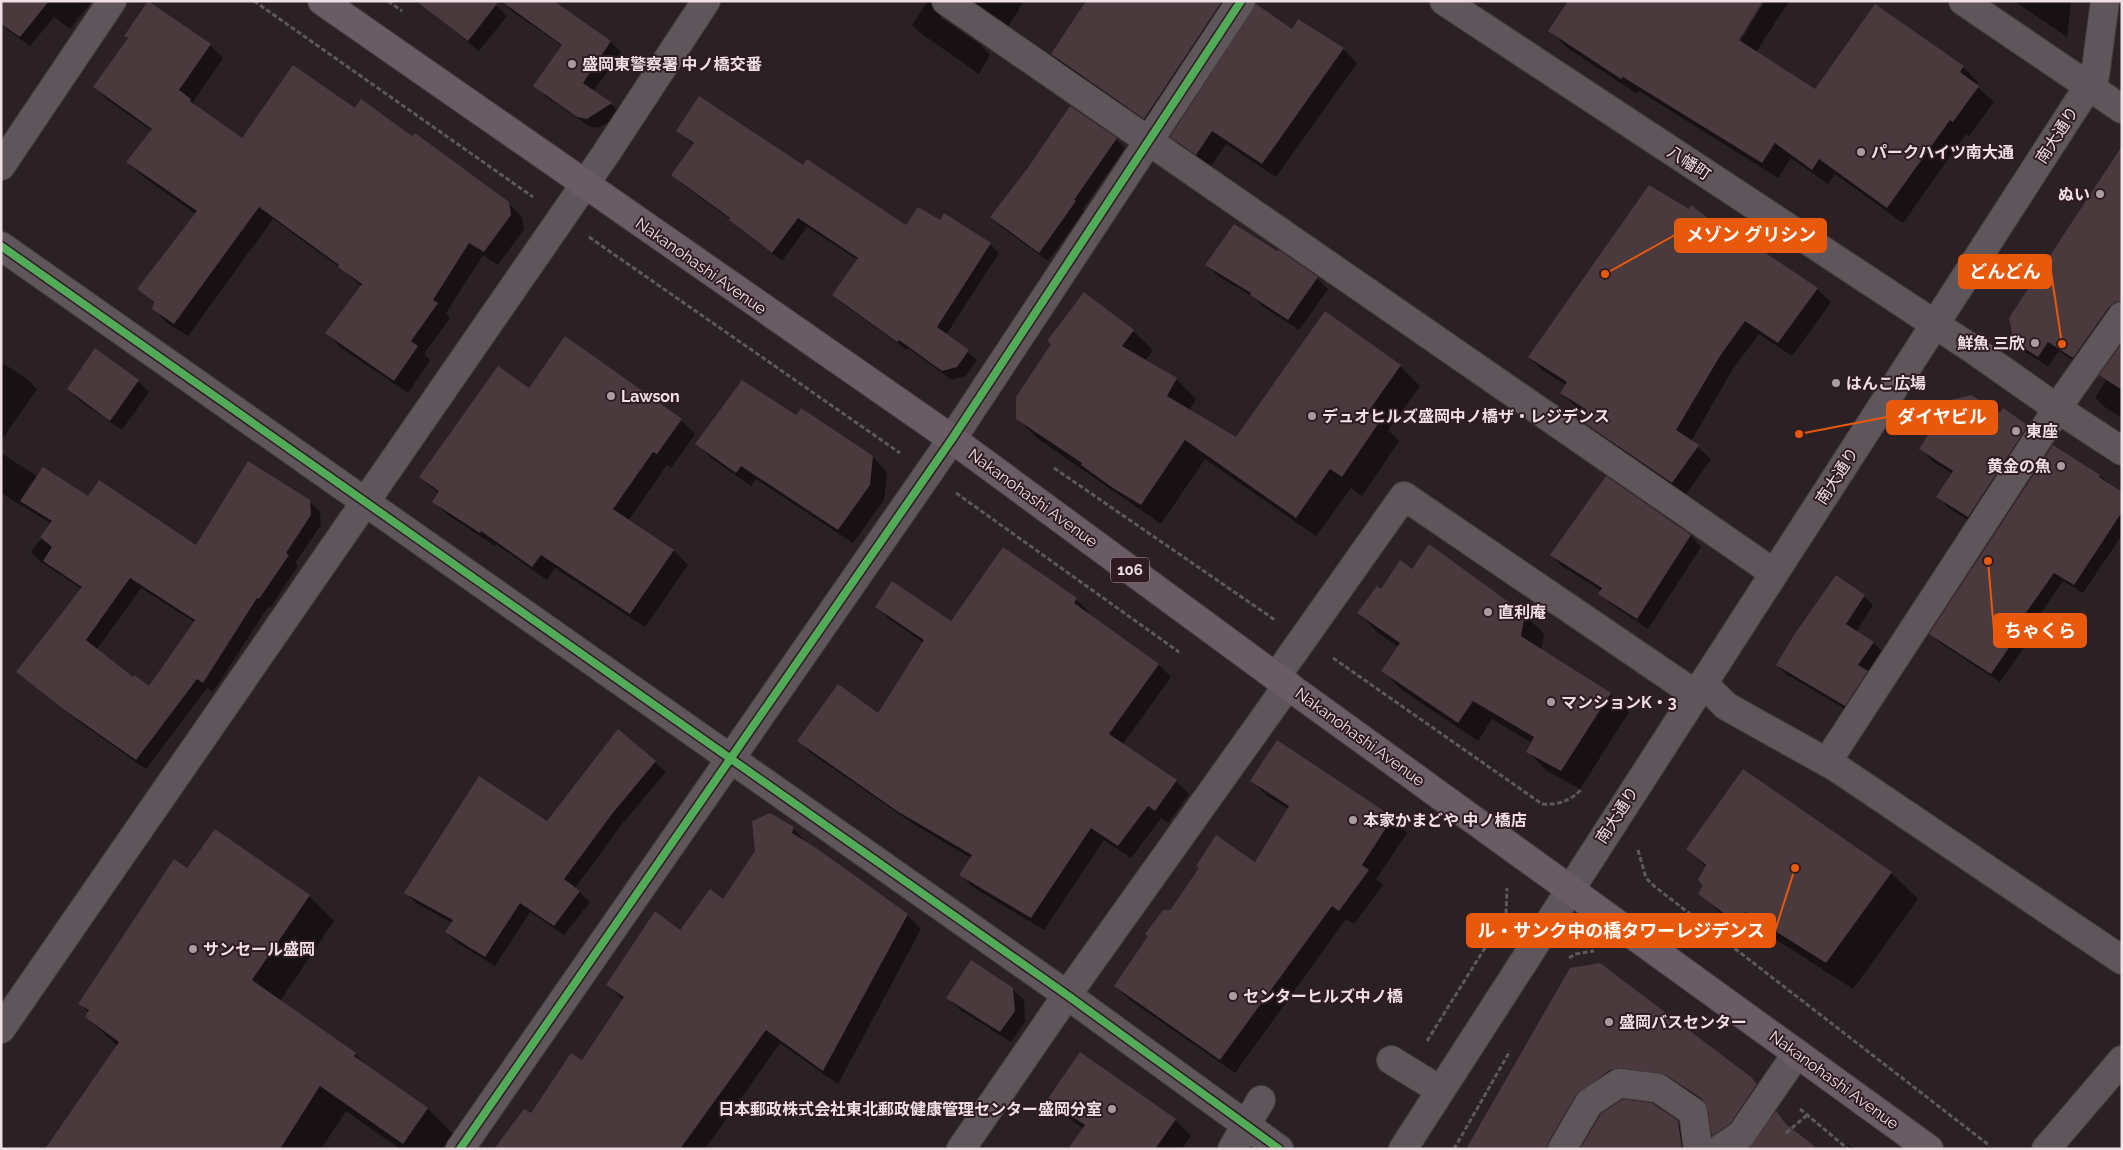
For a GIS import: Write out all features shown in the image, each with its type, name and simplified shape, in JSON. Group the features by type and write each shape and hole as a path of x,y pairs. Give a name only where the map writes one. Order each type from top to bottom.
{"highway":[{"name":"Nakanohashi Avenue","path":"322,1 584,185 952,439 1282,681 1929,1149"}],"street":[{"path":"1,166 112,1"},
{"path":"1,1029 584,185 706,1"},
{"path":"946,1 1774,573"},
{"path":"460,1149 952,439 1241,1"},
{"name":"八幡町","path":"1444,1 1971,348 2058,409 2122,450"},
{"path":"1963,1 2122,109"},
{"name":"南大通り","path":"1403,1149 2096,76 2105,1"},
{"path":"1,246 1067,995 1279,1149"},
{"path":"1827,762 2058,409 2122,316"},
{"path":"961,1149 1282,681 1404,496 1726,706 1827,762 2122,960"},
{"path":"1720,1149 1741,1134 1797,1053"},
{"path":"1390,1060 1440,1090"},
{"path":"2046,1149 2122,1060"},
{"path":"1562,1149 1589,1103 1619,1083 1658,1088 1693,1112 1698,1149"},
{"path":"1232,1149 1261,1100"}],"path":[{"path":"1637,846 1646,878 1654,886 1990,1146"},
{"path":"1562,963 1575,954 1594,951 1602,954"},
{"path":"1454,1149 1512,1049"},
{"path":"1799,1108 1848,1149"}],"building":[{"path":"1,1 49,1 20,37 1,24"},
{"path":"148,1 211,44 179,90 191,99 190,101 242,138 293,65 355,108 361,99 412,136 415,133 509,202 511,215 484,252 469,243 433,300 438,303 411,341 418,346 394,381 325,333 362,284 259,207 174,324 152,309 154,302 137,289 197,211 126,162 152,129 93,87 128,38 124,36"},
{"path":"416,1 499,1 468,41"},
{"name":"盛岡東警察署 中ノ橋交番","path":"501,1 554,1 611,41 583,83 612,103 587,119 577,117 533,86 562,45"},
{"path":"1086,1 1222,1 1144,119 1051,54"},
{"path":"1568,1 1763,1 1739,40 1815,89 1875,4 1964,66 1960,72 1979,86 1953,122 1950,120 1887,208 1819,159 1812,170 1775,143 1762,163 1623,77 1621,79 1548,31"},
{"path":"1256,4 1292,29 1298,19 1344,48 1262,164 1212,131 1196,155 1170,137"},
{"path":"699,96 803,165 807,159 906,225 918,207 940,220 944,213 991,243 937,327 969,350 957,367 942,371 899,340 897,342 832,295 858,258 798,218 772,253 729,220 730,218 671,175 694,143 676,131"},
{"path":"1070,106 1117,138 1039,253 990,217 1027,169"},
{"path":"2122,146 2122,301 2115,302 2109,307 2073,358 2048,342 2038,357 2014,342 2009,318"},
{"path":"1649,185 1689,209 1691,205 1745,247 1749,242 1818,288 1778,343 1745,321 1720,356 1676,430 1699,445 1672,483 1580,420 1587,410 1560,393 1567,382 1528,357"},
{"path":"1234,224 1277,251 1279,250 1318,277 1288,320 1250,295 1251,293 1205,265"},
{"path":"1084,292 1134,330 1122,346 1177,378 1167,396 1236,437 1325,311 1401,365 1368,412 1380,421 1342,477 1330,469 1296,518 1185,440 1141,505 1113,488 1081,465 1082,463 1016,419 1016,397 1051,344 1047,341"},
{"path":"565,336 682,419 657,454 653,452 613,509 674,550 630,614 541,555 532,567 481,531 480,533 432,502 439,491 419,477 498,366 529,388"},
{"path":"2122,343 2122,390 2099,375"},
{"path":"95,348 139,380 110,421 67,389"},
{"path":"742,380 796,415 801,408 873,456 870,485 838,530 741,466 736,473 695,444"},
{"path":"1971,395 2000,413 2003,408 2026,424 2027,427 1968,517 1936,497 1953,471 1919,449 1951,400"},
{"path":"2053,445 2100,475 2099,477 2122,492 2122,512 2074,585 2054,573 2018,624 2023,627 1991,674 1929,634"},
{"path":"248,461 310,500 311,515 286,553 289,555 259,599 257,598 203,683 197,679 136,760 66,711 16,672 82,587 43,561 52,547 40,537 52,521 20,501 43,467 88,496 99,480 196,545","holes":["130,578 195,620 149,686 134,675 133,677 86,640"]},
{"path":"1606,476 1691,535 1637,619 1598,594 1602,588 1550,555"},
{"path":"1429,544 1525,614 1521,636 1611,693 1561,771 1526,752 1534,737 1473,701 1458,723 1381,671 1400,643 1357,613 1377,586 1381,589 1400,560 1412,569"},
{"path":"1003,547 1077,598 1074,603 1159,664 1109,734 1177,780 1155,811 1148,806 1118,846 1091,828 1031,918 959,875 972,855 897,811 797,741 838,684 878,713 924,640 875,607 892,581 951,621"},
{"path":"1836,575 1865,595 1846,624 1874,642 1858,665 1868,671 1845,706 1776,665 1794,635"},
{"path":"618,729 656,761 612,814 564,879 580,891 554,926 520,903 485,957 445,932 453,920 404,893 479,776 547,821"},
{"path":"1277,740 1393,817 1362,865 1369,870 1339,911 1332,906 1220,1060 1114,986 1148,936 1145,934 1163,910 1170,910 1199,868 1196,866 1216,835 1255,862 1289,806 1250,781"},
{"path":"1743,769 1892,872 1826,963 1745,912 1737,923 1698,894 1703,885 1698,880 1706,865 1686,849"},
{"path":"770,813 794,827 792,833 819,850 908,914 823,1071 766,1030 680,1149 494,1149 524,1109 531,1113 571,1053 582,1060 624,997 606,985 655,911 680,930 710,889 723,899 755,851 752,821"},
{"name":"サンセール盛岡","path":"215,829 310,895 252,980 356,1053 354,1056 428,1108 403,1144 320,1086 280,1149 45,1149 119,1042 85,1017 89,1010 78,1004 174,859 187,868"},
{"path":"971,960 1013,988 1015,1011 1000,1032 946,998"},
{"name":"盛岡バスセンター","path":"1600,963 1751,1077 1757,1084 1730,1124 1712,1136 1708,1110 1702,1099 1666,1075 1620,1068 1610,1070 1576,1095 1546,1149 1466,1149 1570,968"},
{"name":"日本郵政株式会社東北郵政健康管理センター盛岡分室","path":"1080,1052 1176,1119 1155,1149 1068,1149 1085,1125 1047,1100"},
{"path":"1623,1099 1652,1103 1678,1121 1682,1149 1580,1149 1601,1114"},
{"path":"1776,1111 1785,1123 1818,1149 1749,1149"}],"cycle path":[{"path":"460,1149 952,439 1241,1"},
{"path":"1,246 1067,995 1279,1149"}],"place":[{"name":"盛岡東警察署 中ノ橋交番","path":"572,64"},
{"name":"パークハイツ南大通","path":"1861,152"},
{"name":"ぬい","path":"2100,194"},
{"name":"メゾン グリシン","path":"1605,274"},
{"name":"鮮魚 三欣","path":"2035,343"},
{"name":"どんどん","path":"2062,344"},
{"name":"はんこ広場","path":"1836,383"},
{"name":"Lawson","path":"611,396"},
{"name":"デュオヒルズ盛岡中ノ橋ザ・レジデンス","path":"1312,416"},
{"name":"東座","path":"2016,431"},
{"name":"ダイヤビル","path":"1799,434"},
{"name":"黄金の魚","path":"2061,466"},
{"name":"ちゃくら","path":"1988,561"},
{"name":"直利庵","path":"1488,612"},
{"name":"マンションK・3","path":"1551,702"},
{"name":"本家かまどや 中ノ橋店","path":"1353,820"},
{"name":"ル・サンク中の橋タワーレジデンス","path":"1795,868"},
{"name":"サンセール盛岡","path":"193,949"},
{"name":"センターヒルズ中ノ橋","path":"1233,996"},
{"name":"盛岡バスセンター","path":"1609,1022"},
{"name":"日本郵政株式会社東北郵政健康管理センター盛岡分室","path":"1112,1109"}]}
